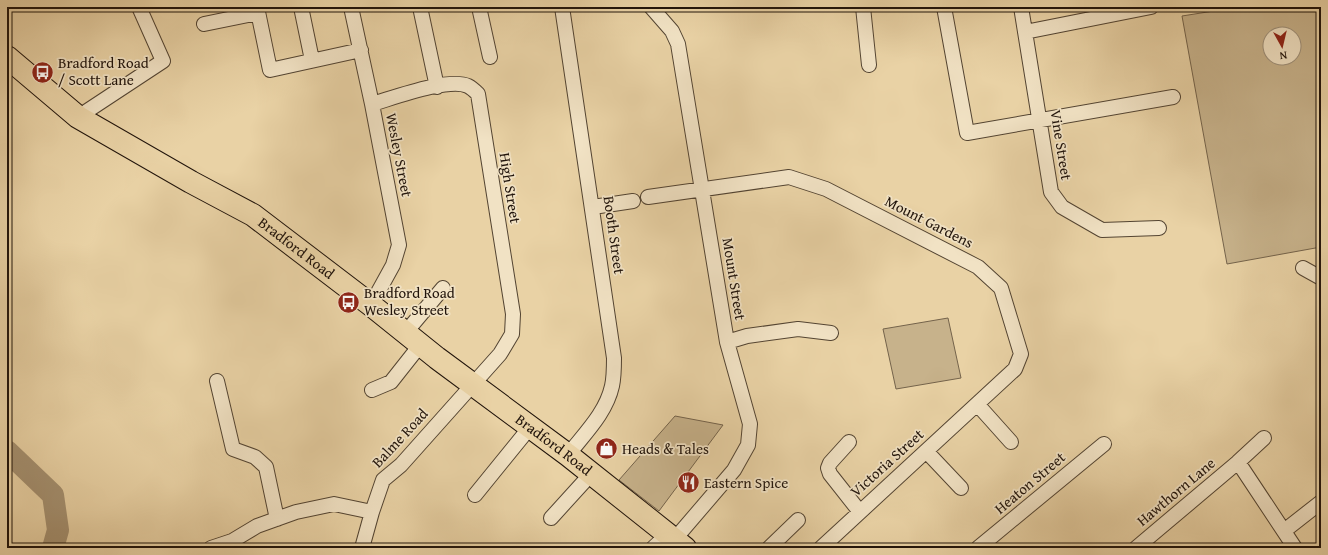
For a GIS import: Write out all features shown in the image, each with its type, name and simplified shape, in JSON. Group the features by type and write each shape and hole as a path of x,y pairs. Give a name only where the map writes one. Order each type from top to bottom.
{"main road":[{"name":"Bradford Road","path":"7,57 78,117 191,182 253,215 414,338 437,358 568,454 670,543"}],"street":[{"path":"78,117 163,61 139,7"},
{"path":"301,7 312,60"},
{"name":"Wesley Street","path":"351,7 372,104 399,245 393,265 371,305"},
{"path":"420,7 437,87"},
{"path":"479,7 490,57"},
{"name":"Booth Street","path":"562,7 593,207 614,358 613,384 602,413 568,454"},
{"name":"Mount Street","path":"651,7 672,31 678,44 727,342 750,424 748,446 734,470 670,543"},
{"path":"863,7 869,65"},
{"path":"944,7 967,133 1173,97"},
{"name":"Vine Street","path":"1020,7 1051,192 1062,207 1102,230 1159,228"},
{"path":"1025,32 1151,7"},
{"path":"204,24 258,10 270,70 361,50"},
{"name":"High Street","path":"372,104 452,83 468,86 478,94 513,314 512,334 500,354 473,385"},
{"name":"Mount Gardens","path":"648,197 789,178 826,189 978,266 1001,288 1021,354 1015,369 977,404"},
{"path":"593,207 633,201"},
{"path":"1303,268 1321,278"},
{"path":"372,390 391,382 443,288"},
{"path":"727,342 747,336 798,329 831,333"},
{"path":"217,381 233,449 255,457 266,467 277,518"},
{"name":"Balme Road","path":"362,548 383,480 401,465 473,385"},
{"path":"977,404 1011,442"},
{"name":"Victoria Street","path":"823,547 977,404"},
{"path":"475,495 531,426"},
{"name":"Hawthorn Lane","path":"1136,548 1238,462 1264,438"},
{"path":"849,442 830,463 828,468 830,474 860,512"},
{"name":"Heaton Street","path":"978,548 1104,444"},
{"path":"926,452 961,488"},
{"name":"Hawthorn Lane","path":"1238,462 1295,548"},
{"path":"551,518 591,474"},
{"path":"1284,531 1321,502"},
{"path":"211,548 232,544 257,526 296,512 334,504 372,512"},
{"path":"770,548 798,520"}],"shaded area":[{"path":"1239,7 1321,7 1321,247 1227,264 1182,16"},
{"path":"948,318 961,378 896,389 883,329"},
{"path":"675,416 723,425 659,511 619,480"}],"waterway":[{"path":"7,451 53,495 58,530 53,548"}],"place":[{"name":"Bradford Road / Scott Lane","path":"43,72"},
{"name":"Bradford Road Wesley Street","path":"349,302"},
{"name":"Heads & Tales","path":"606,449"},
{"name":"Eastern Spice","path":"688,483"}]}
